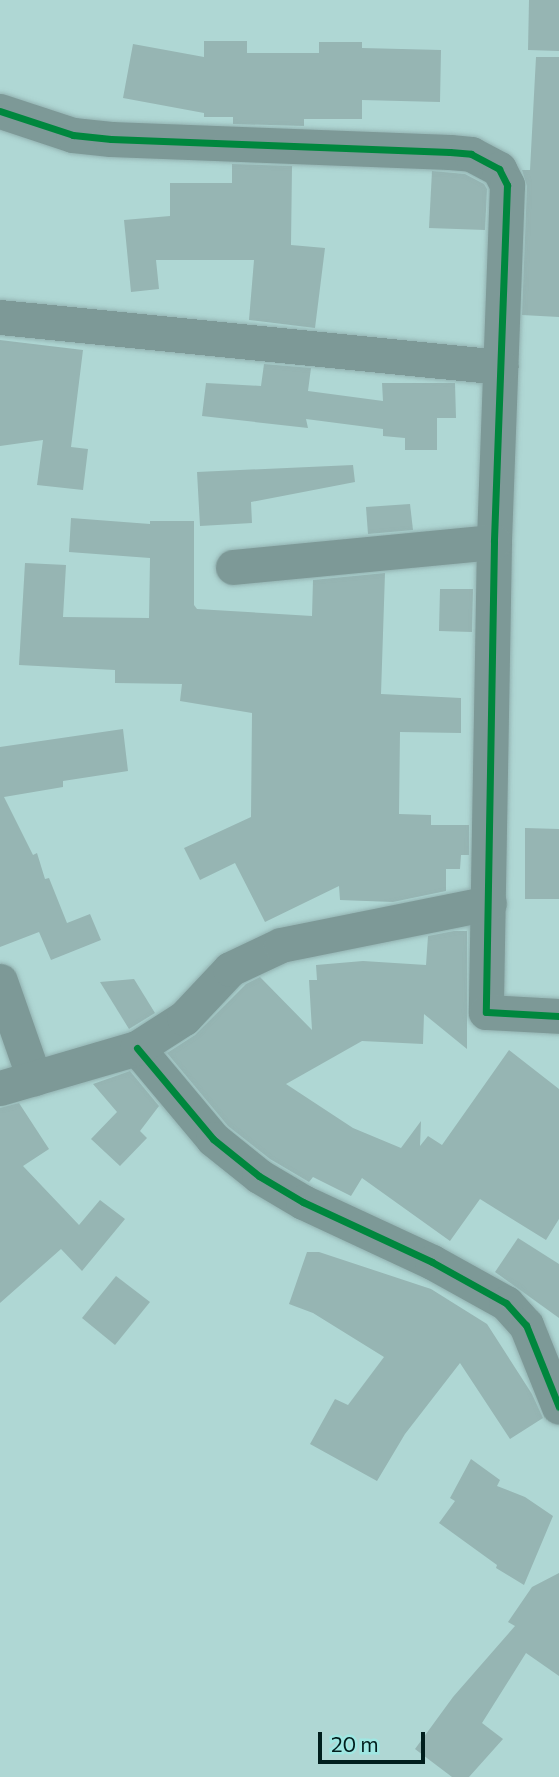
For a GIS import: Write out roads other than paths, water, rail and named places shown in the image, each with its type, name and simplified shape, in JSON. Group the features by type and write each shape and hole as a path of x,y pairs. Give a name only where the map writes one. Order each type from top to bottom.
{"street":[{"path":"0,111 73,135 111,139 417,149 471,154 487,160 499,169 507,185 494,542 486,1012 559,1016"},
{"path":"0,317 68,327 266,343 501,367"},
{"path":"233,568 494,542"},
{"path":"0,1088 137,1048 184,1018 229,969 281,945 489,903"},
{"path":"0,981 34,1078"},
{"path":"137,1048 214,1139 259,1176 303,1202 432,1262 506,1303 526,1325 559,1407"}]}
